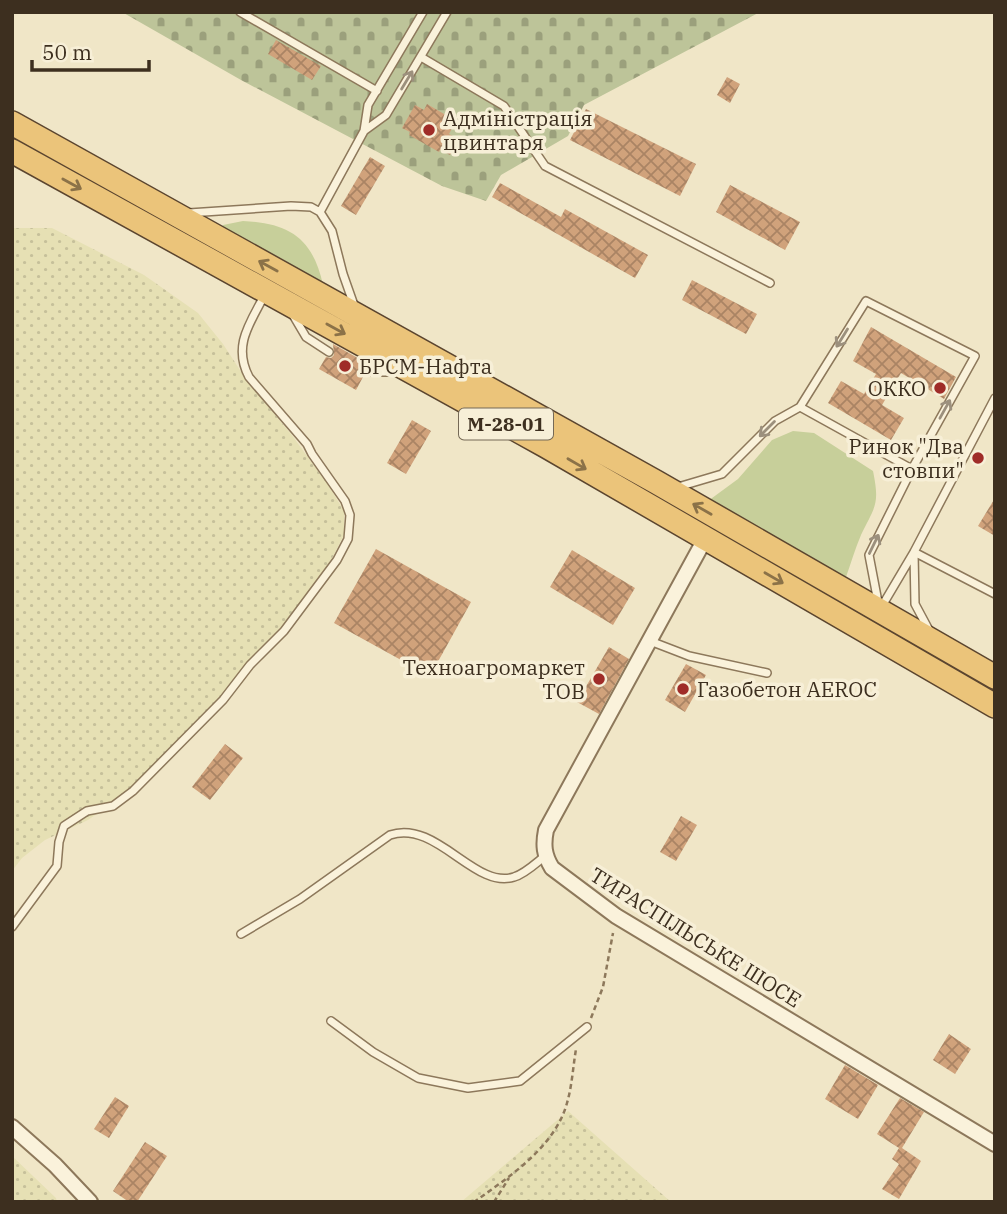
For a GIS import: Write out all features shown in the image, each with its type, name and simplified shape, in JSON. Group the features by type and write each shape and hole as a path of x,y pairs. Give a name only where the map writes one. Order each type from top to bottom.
{"highway":[{"name":"М-28-01","path":"12,123 669,490 995,677"},
{"name":"М-28-01","path":"12,151 412,371 995,706"}],"street":[{"path":"545,856 546,830 705,539"},
{"name":"ТИРАСПІЛЬСЬКЕ ШОСЕ","path":"545,856 552,868 616,916 995,1144"},
{"path":"12,1128 55,1165 90,1202"}],"lane":[{"path":"240,12 377,91"},
{"path":"320,212 365,131 368,105 424,12"},
{"path":"365,131 386,115 447,12"},
{"path":"421,57 504,106 545,166 770,283"},
{"path":"175,214 291,206 311,207 320,212 332,231 358,316"},
{"path":"12,927 57,866 64,826 87,811 113,806 133,791 223,700 250,665 284,632 337,560 348,539 350,515 345,501 307,444 249,377 241,359 246,332 275,295 306,337 329,352"},
{"path":"669,490 722,474 775,421 800,407 866,301 975,356 912,469 869,555 880,610"},
{"path":"366,372 412,371"},
{"path":"880,610 914,552 995,398"},
{"path":"800,407 912,469"},
{"path":"914,552 995,594"},
{"path":"914,552 915,604 935,642"},
{"path":"650,641 689,656 766,673"},
{"path":"242,934 300,899 390,835 400,832 420,834 494,878 514,877 545,856"},
{"path":"331,1021 373,1052 418,1078 468,1088 520,1081 587,1027"}],"path":[{"path":"474,1202 511,1175 546,1142 557,1125 566,1106 576,1050 603,987 616,916"},
{"path":"495,1202 511,1175"}],"shaded area":[{"path":"12,228 52,228 144,275 198,313 223,344 249,384 291,434 329,486 344,511 344,535 327,568 284,623 233,683 131,790 88,820 45,840 22,858 12,871"},
{"path":"568,1111 671,1202 461,1202"},
{"path":"12,1156 56,1198 57,1202 12,1202"}],"green space":[{"path":"122,12 760,12 584,105 568,136 501,175 486,201 442,186 241,80"},
{"path":"243,221 274,225 297,236 313,256 323,285 284,260 222,229 223,225"},
{"path":"793,431 814,433 873,471 875,505 846,577 708,501 738,479 772,440"}],"building":[{"path":"276,40 321,66 312,80 268,54"},
{"path":"727,77 740,84 730,103 717,95"},
{"name":"Адміністрація цвинтаря","path":"427,104 456,121 449,134 459,139 450,155 440,150 439,152 402,128 415,105 424,110"},
{"path":"586,109 696,164 680,196 570,140"},
{"path":"370,157 385,166 356,215 341,206"},
{"path":"500,183 561,217 565,209 648,255 635,278 492,197"},
{"path":"730,185 800,222 785,250 716,212"},
{"path":"692,280 757,314 746,334 682,300"},
{"name":"ОККО","path":"871,327 956,377 944,399 901,373 882,405 904,418 891,440 828,403 841,381 864,394 876,374 853,361"},
{"name":"БРСМ-Нафта","path":"333,344 370,365 360,370 363,377 356,390 319,369 326,357 331,358 334,355"},
{"path":"412,420 431,431 406,474 387,463"},
{"path":"995,498 995,536 978,526"},
{"path":"376,549 471,602 430,676 334,623"},
{"path":"572,550 635,588 613,625 550,587"},
{"path":"609,647 629,659 599,714 577,702"},
{"path":"686,664 706,675 685,712 665,700"},
{"path":"225,744 243,758 210,800 192,787"},
{"path":"681,816 697,825 676,861 660,852"},
{"path":"949,1034 971,1049 955,1074 933,1060"},
{"path":"845,1065 878,1085 858,1119 825,1099"},
{"path":"115,1097 129,1106 109,1138 94,1129"},
{"path":"900,1098 924,1112 902,1148 921,1161 899,1199 882,1189 899,1164 892,1159 899,1148 877,1134"},
{"path":"145,1142 167,1156 137,1202 129,1202 113,1191"}],"place":[{"name":"Адміністрація цвинтаря","path":"429,130"},
{"name":"БРСМ-Нафта","path":"345,366"},
{"name":"ОККО","path":"940,388"},
{"name":"Ринок \"Два стовпи\"","path":"978,458"},
{"name":"Техноагромаркет ТОВ","path":"599,679"},
{"name":"Газобетон AEROC","path":"683,689"}]}
